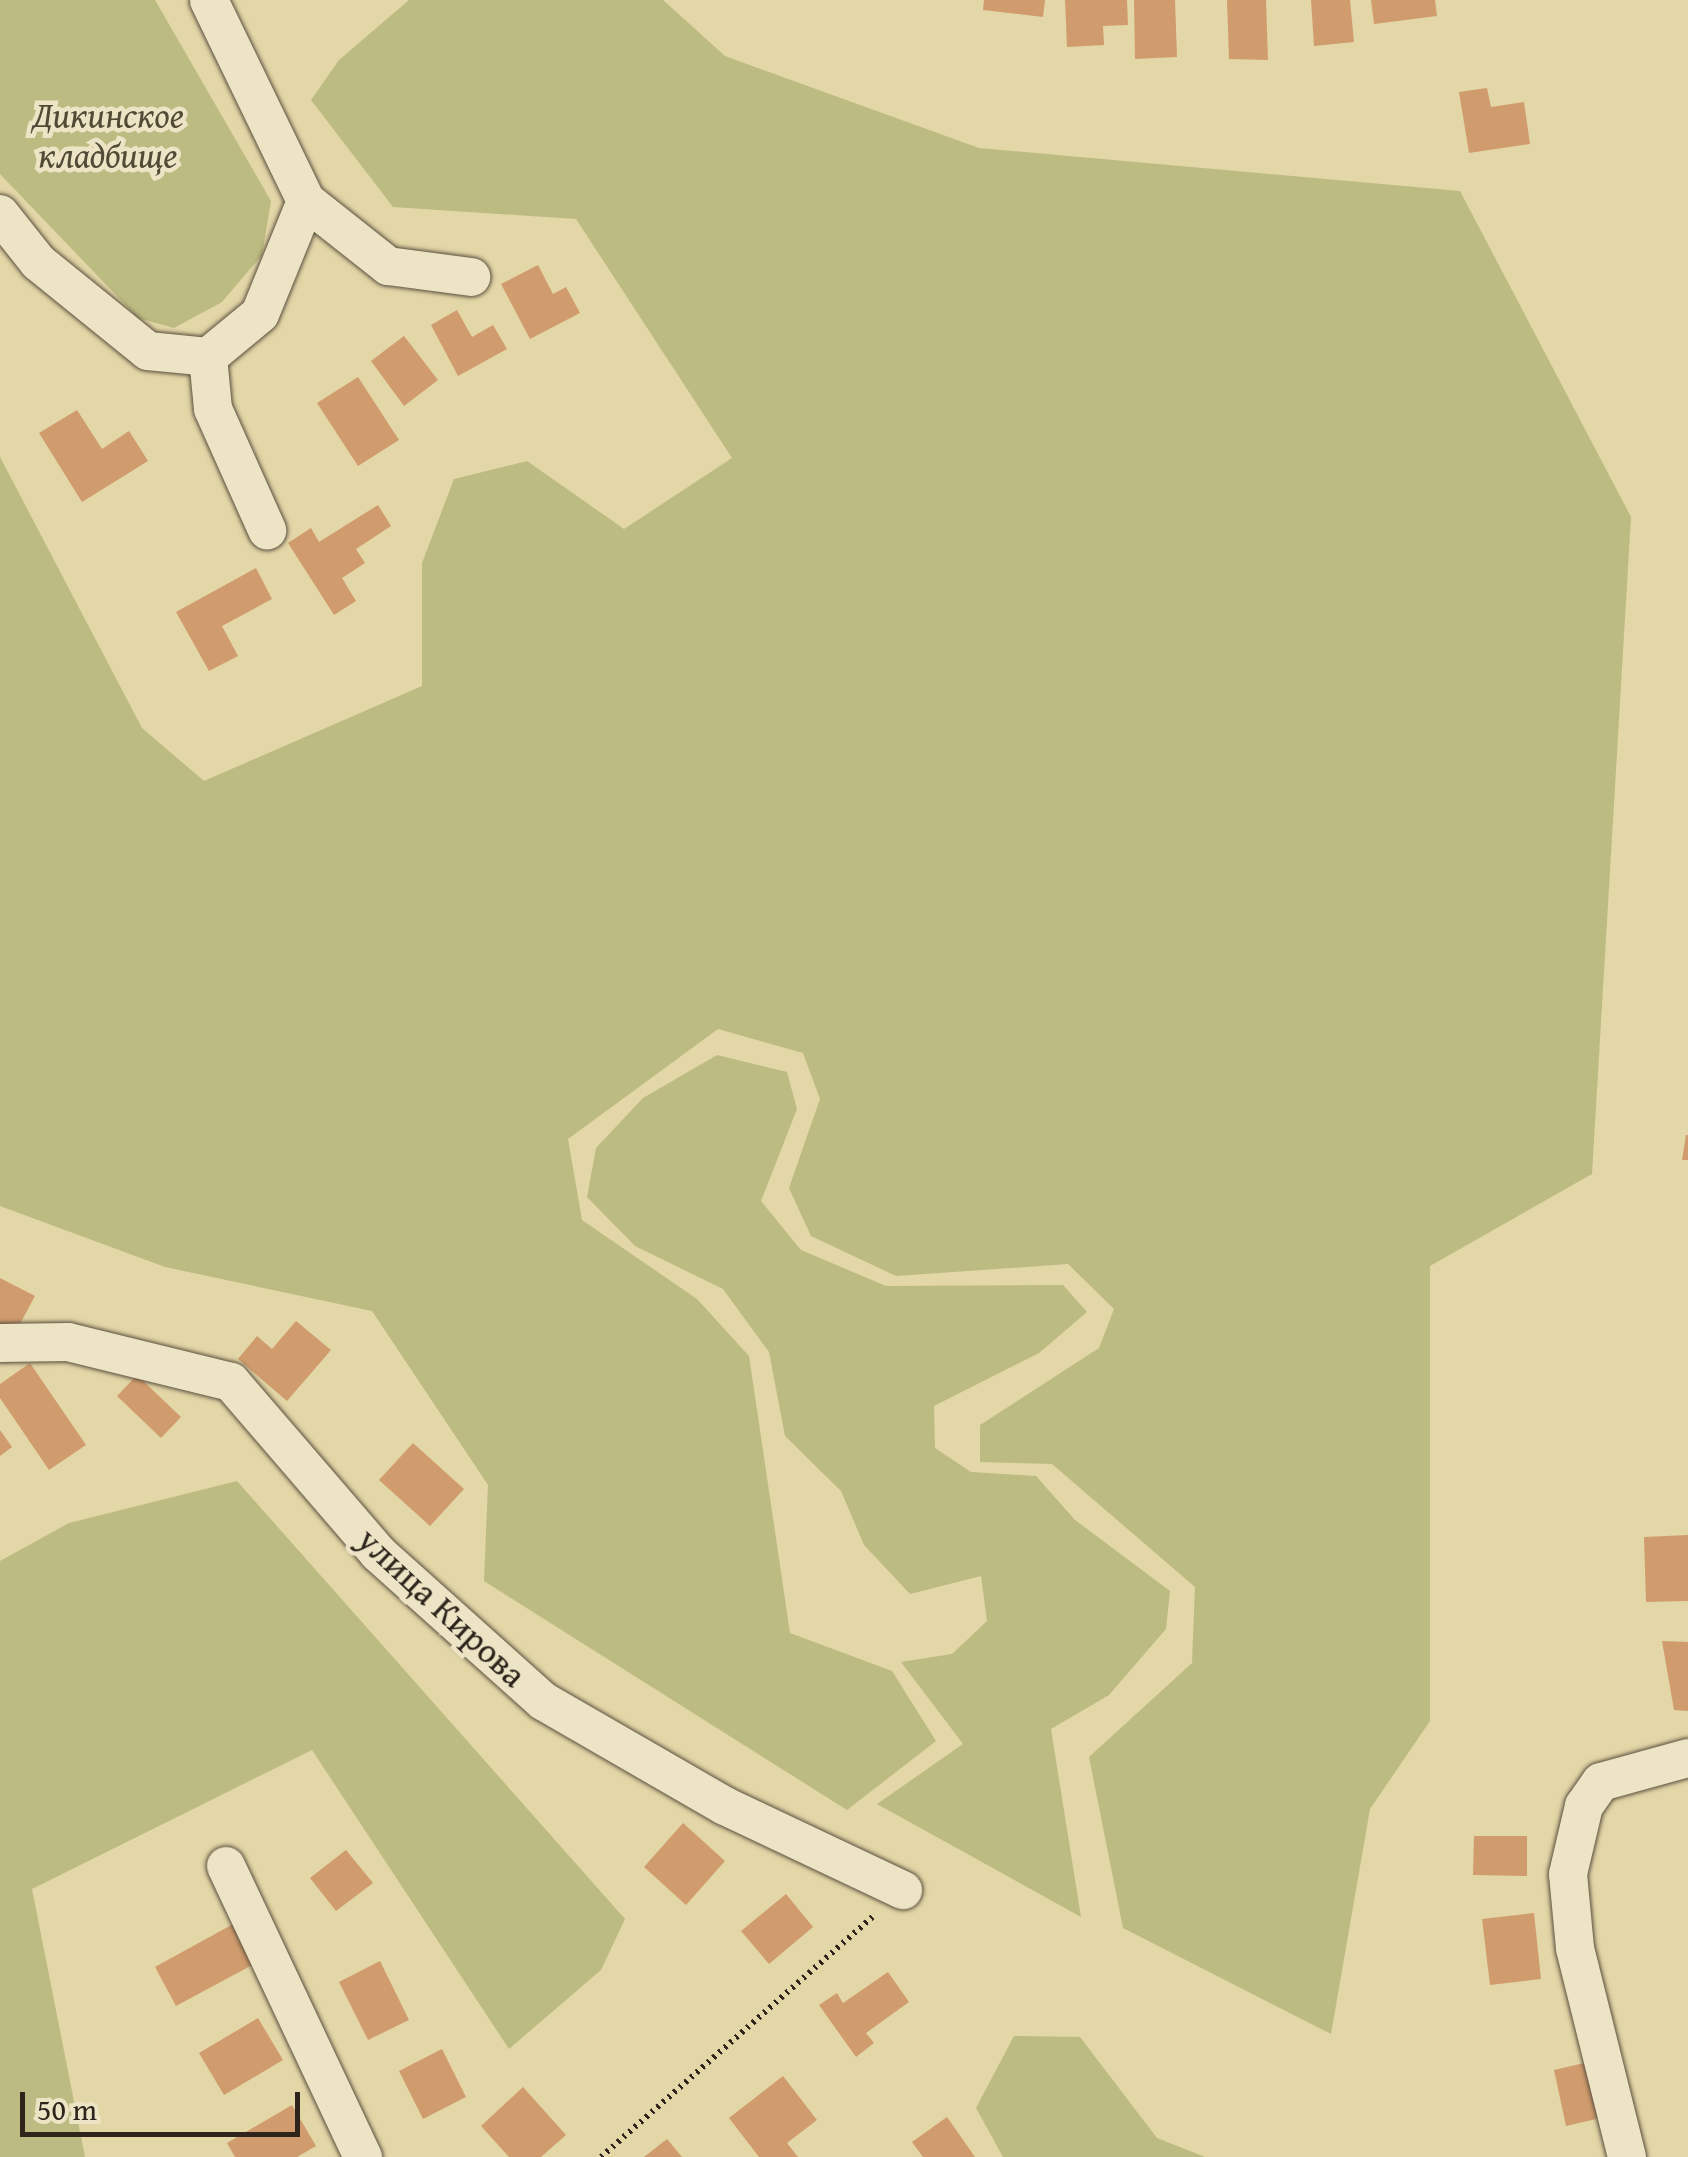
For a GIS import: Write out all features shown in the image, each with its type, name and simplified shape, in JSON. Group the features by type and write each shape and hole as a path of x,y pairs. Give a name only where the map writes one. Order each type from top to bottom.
{"street":[{"path":"209,0 306,200 388,266 471,276"},
{"path":"0,214 38,262 148,351 208,357 260,314 306,200"},
{"path":"208,357 214,409 267,530"},
{"name":"улица Кирова","path":"0,1343 68,1342 232,1382 378,1553 543,1702 725,1806 902,1890"},
{"path":"1627,2157 1576,1948 1568,1874 1584,1806 1601,1782 1688,1758"},
{"path":"226,1866 363,2157"}],"path":[{"path":"601,2157 902,1890"}],"green space":[{"name":"Дикинское кладбище","path":"0,0 155,0 271,201 262,255 222,302 174,328 138,318 0,174"},
{"path":"409,0 663,0 725,56 979,148 1460,191 1631,517 1592,1174 1430,1266 1430,1721 1370,1809 1331,2034 1123,1928 1089,1757 1192,1663 1195,1587 1052,1464 980,1462 980,1425 1099,1348 1114,1309 1068,1264 896,1276 811,1236 789,1188 820,1099 803,1053 718,1029 568,1139 582,1220 697,1299 749,1356 790,1633 892,1671 936,1741 847,1810 484,1581 488,1485 372,1311 165,1267 0,1206 0,457 142,728 204,781 422,686 422,563 454,479 527,461 624,529 732,458 576,219 393,207 311,100 339,60"},
{"path":"717,1055 787,1072 797,1109 761,1201 801,1250 886,1286 1063,1285 1087,1312 1039,1353 934,1406 935,1448 971,1472 1036,1476 1075,1520 1170,1591 1166,1629 1109,1695 1051,1729 1081,1917 877,1804 963,1744 901,1662 952,1654 987,1621 981,1576 910,1594 864,1545 841,1491 785,1436 769,1352 723,1289 635,1246 587,1197 596,1148 643,1098"},
{"path":"237,1481 625,1919 601,1970 509,2049 312,1750 32,1889 85,2157 0,2157 0,1561 69,1523"},
{"path":"1014,2036 1080,2037 1157,2138 1205,2157 1003,2157 976,2108"}],"building":[{"path":"984,0 1045,0 1043,17 983,10"},
{"path":"1065,0 1127,0 1128,25 1103,26 1104,45 1067,47"},
{"path":"1134,0 1175,0 1177,57 1135,59"},
{"path":"1227,0 1266,0 1268,60 1229,59"},
{"path":"1311,0 1350,0 1354,42 1314,46"},
{"path":"1371,0 1435,0 1437,16 1374,24"},
{"path":"1487,88 1491,107 1524,102 1530,144 1469,153 1459,92"},
{"path":"538,265 553,294 566,287 580,313 530,339 501,284"},
{"path":"457,310 472,337 493,325 507,349 458,376 431,325"},
{"path":"404,336 438,380 404,406 371,361"},
{"path":"358,377 399,440 358,466 317,403"},
{"path":"77,410 102,449 129,431 148,461 82,502 39,433"},
{"path":"378,505 391,526 356,549 365,563 342,578 356,601 334,615 288,543 311,528 319,542"},
{"path":"256,568 272,599 222,626 238,656 209,671 176,612"},
{"path":"1686,1135 1688,1160 1682,1160"},
{"path":"0,1278 35,1296 14,1335 0,1327"},
{"path":"296,1321 331,1350 287,1401 238,1359 257,1336 272,1349"},
{"path":"30,1363 86,1445 49,1470 0,1398 0,1384"},
{"path":"137,1375 181,1417 161,1438 117,1396"},
{"path":"0,1430 12,1447 0,1456"},
{"path":"413,1443 464,1489 430,1526 379,1480"},
{"path":"1688,1535 1688,1601 1646,1602 1644,1537"},
{"path":"1662,1641 1688,1642 1688,1711 1674,1710"},
{"path":"683,1823 725,1861 686,1905 644,1867"},
{"path":"1474,1836 1527,1836 1527,1876 1473,1875"},
{"path":"346,1850 373,1883 336,1911 310,1878"},
{"path":"786,1894 813,1927 769,1964 741,1931"},
{"path":"1534,1913 1541,1979 1490,1985 1482,1919"},
{"path":"235,1923 256,1963 176,2006 155,1967"},
{"path":"380,1961 409,2020 368,2040 339,1982"},
{"path":"888,1972 909,2002 866,2033 874,2043 856,2057 819,2005 837,1993 843,2003"},
{"path":"258,2018 283,2060 224,2095 199,2053"},
{"path":"442,2049 466,2097 423,2119 399,2071"},
{"path":"1593,2061 1605,2117 1566,2126 1554,2070"},
{"path":"783,2076 817,2120 787,2143 798,2157 759,2157 729,2118"},
{"path":"523,2087 566,2135 541,2157 509,2157 481,2126"},
{"path":"292,2105 316,2146 297,2157 235,2157 227,2143"},
{"path":"947,2117 975,2157 923,2157 912,2142"},
{"path":"667,2139 682,2157 644,2157"}]}
